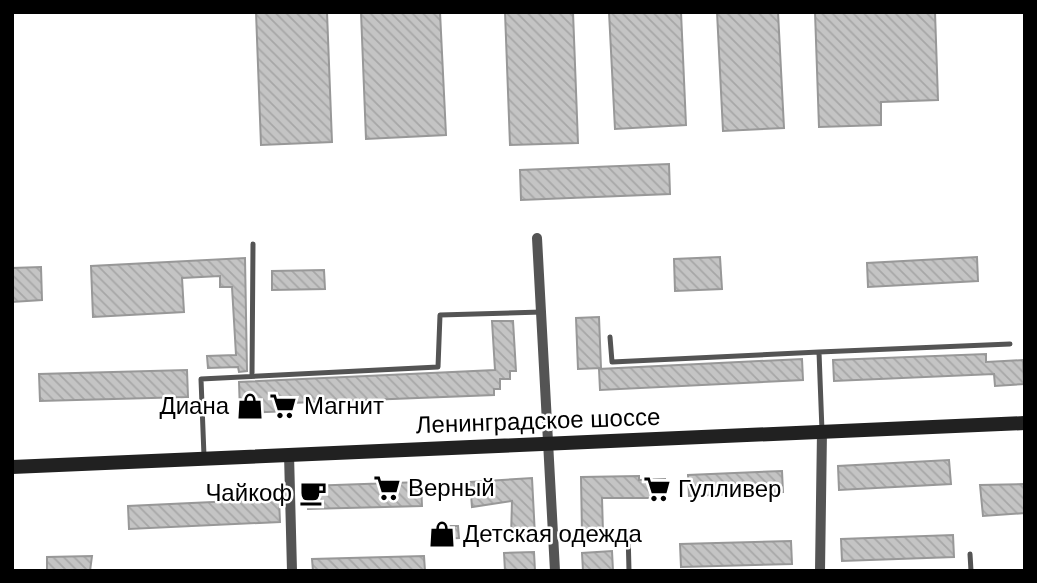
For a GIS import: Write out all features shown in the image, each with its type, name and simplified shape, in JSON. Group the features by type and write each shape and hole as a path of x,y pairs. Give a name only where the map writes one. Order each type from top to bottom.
{"main road":[{"name":"Ленинградское шоссе","path":"12,467 1025,423"}],"street":[{"path":"537,238 555,571"},
{"path":"820,571 822,432"},
{"path":"289,454 292,571"}],"lane":[{"path":"252,376 253,244"},
{"path":"204,458 201,379 438,367 440,314 542,312"},
{"path":"610,337 612,362 1010,344"},
{"path":"819,352 822,432"},
{"path":"628,531 629,571"},
{"path":"970,554 971,571"}],"building":[{"path":"256,12 327,12 332,142 261,145"},
{"path":"361,12 440,12 446,135 366,139"},
{"path":"505,12 573,12 578,143 510,145"},
{"path":"609,12 681,12 686,125 615,129"},
{"path":"717,12 778,12 784,128 723,131"},
{"path":"815,12 935,12 938,100 881,102 881,125 819,127"},
{"path":"669,164 670,194 521,200 520,170"},
{"path":"720,257 722,289 675,291 674,259"},
{"path":"977,257 978,281 868,287 867,263"},
{"path":"245,258 247,371 239,372 238,367 208,368 207,356 236,355 232,287 220,287 220,276 182,278 184,312 93,317 91,266"},
{"path":"41,267 42,300 12,302 12,268"},
{"path":"324,270 325,289 272,290 272,271"},
{"path":"599,317 601,368 578,369 576,318"},
{"path":"492,321 513,321 516,371 510,371 510,379 500,379 500,389 494,389 494,395 290,403 291,411 240,413 239,382 495,370"},
{"path":"986,354 986,362 1023,360 1024,384 995,386 994,374 834,381 833,360"},
{"path":"802,359 803,380 600,390 599,369"},
{"path":"187,370 188,397 40,401 39,374"},
{"path":"949,460 951,484 839,490 838,466"},
{"path":"782,471 783,492 689,496 688,475"},
{"path":"639,476 639,480 665,479 665,498 602,498 603,533 582,534 581,477"},
{"path":"532,478 535,536 511,537 512,501 472,507 470,482"},
{"path":"421,482 422,506 308,509 307,486"},
{"path":"1025,484 1025,513 983,516 980,485"},
{"path":"279,499 280,522 129,529 128,506"},
{"path":"438,526 458,526 459,538 438,539"},
{"path":"953,535 954,557 842,561 841,539"},
{"path":"791,541 792,564 681,567 680,544"},
{"path":"612,551 613,571 583,571 582,553"},
{"path":"534,552 535,571 505,571 504,553"},
{"path":"92,556 90,571 47,571 47,557"},
{"path":"424,556 425,571 313,571 312,559"}],"place":[{"name":"Диана","path":"250,406"},
{"name":"Магнит","path":"283,406"},
{"name":"Верный","path":"387,488"},
{"name":"Гулливер","path":"657,489"},
{"name":"Чайкоф","path":"313,493"},
{"name":"Детская одежда","path":"442,534"}]}
